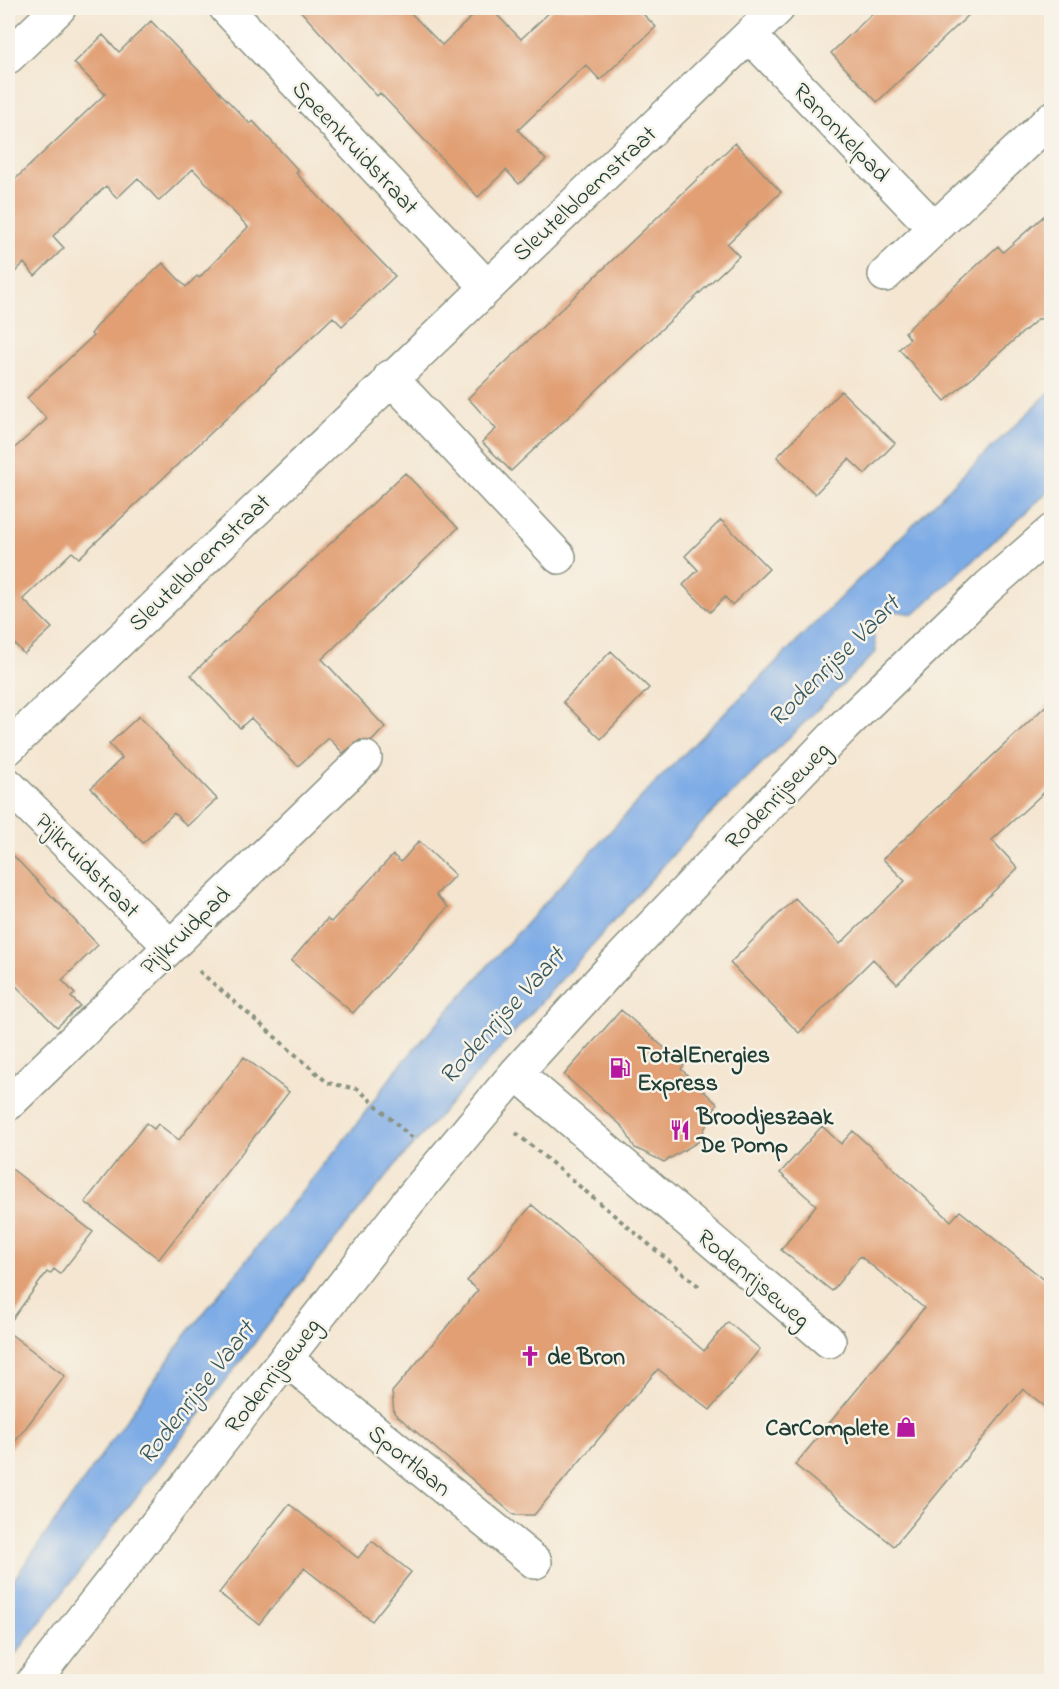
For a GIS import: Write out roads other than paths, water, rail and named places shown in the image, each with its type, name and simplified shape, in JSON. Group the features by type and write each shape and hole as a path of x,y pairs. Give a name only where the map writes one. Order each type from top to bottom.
{"street":[{"path":"8,57 59,8"},
{"name":"Speenkruidstraat","path":"226,8 486,286"},
{"name":"Sleutelbloemstraat","path":"8,748 390,377 778,8"},
{"name":"Ranonkelpad","path":"750,36 934,228"},
{"path":"885,275 1052,118"},
{"path":"390,377 559,557"},
{"name":"Rodenrijseweg","path":"33,1682 408,1202 516,1073 610,970 844,726 988,587 1052,531"},
{"name":"Pijlkruidpad","path":"8,1104 169,945 365,758"},
{"name":"Pijlkruidstraat","path":"8,785 169,945"},
{"name":"Rodenrijseweg","path":"516,1073 830,1341"},
{"name":"Sportlaan","path":"286,1359 535,1562"}],"water":[{"name":"Rodenrijse Vaart","path":"1051,391 1051,489 914,614 894,611 873,631 876,652 695,830 398,1162 302,1281 8,1664 8,1588 186,1335 356,1125 397,1069 648,790 968,470"}],"place":[{"name":"TotalEnergies Express","path":"620,1068"},
{"name":"Broodjeszaak De Pomp","path":"680,1130"},
{"name":"de Bron","path":"530,1356"},
{"name":"CarComplete","path":"906,1427"}]}
